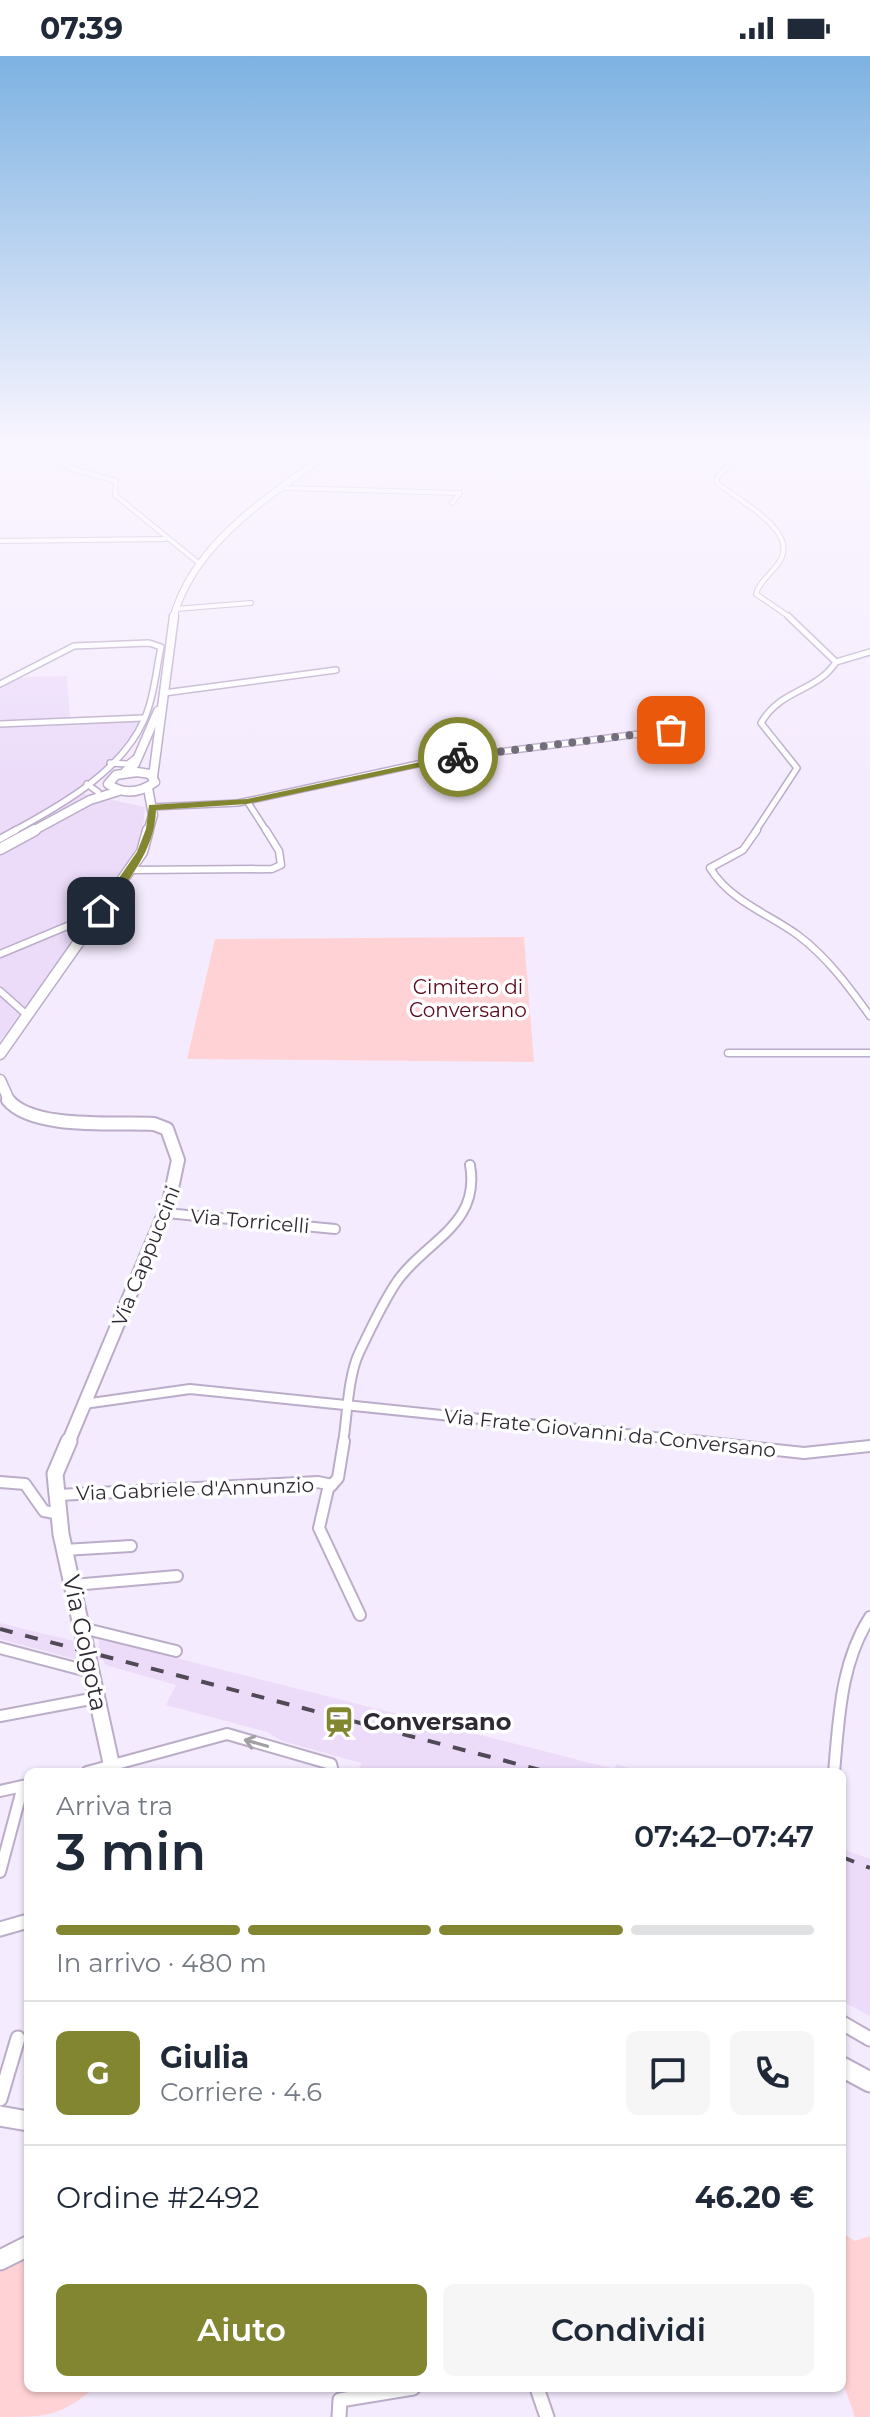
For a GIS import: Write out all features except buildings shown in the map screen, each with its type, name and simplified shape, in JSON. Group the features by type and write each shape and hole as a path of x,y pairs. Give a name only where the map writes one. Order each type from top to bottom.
{"main road":[{"path":"0,849 90,800 119,791 134,792 148,788 155,782 153,777 175,609 180,593 204,558"},
{"path":"90,800 111,778 135,764 164,693"},
{"path":"122,773 144,772 153,777"},
{"path":"108,784 119,791"},
{"path":"1,1053 132,870 151,829 148,788"},
{"path":"134,792 151,804"},
{"name":"Via Cappuccini","path":"1,1053 0,1079 4,1099 10,1107 40,1119 140,1122 167,1129 175,1140 179,1168 166,1213 55,1474 60,1514"},
{"name":"Via Golgota","path":"60,1514 64,1550 113,1768"},
{"path":"846,2069 870,2082"},
{"path":"0,2116 24,2120"},
{"path":"0,2260 24,2248"}],"street":[{"path":"192,558 200,564"},
{"path":"780,558 756,594 798,623 836,662"},
{"path":"175,609 251,603"},
{"path":"0,684 67,648 155,644 161,647 148,708 140,728 87,784 0,839"},
{"path":"870,652 836,662 829,674 781,698 767,711 761,723 797,768 795,775 743,850 710,868 731,892 784,926 826,959 870,1016"},
{"path":"164,693 336,670"},
{"path":"151,804 247,801 436,760 678,729 680,726 666,701"},
{"path":"0,724 143,718"},
{"path":"110,763 121,765 133,762 151,729"},
{"path":"87,784 108,784"},
{"path":"87,784 98,792"},
{"path":"132,870 272,869 281,865 279,851 247,801"},
{"path":"0,954 101,911"},
{"path":"0,991 27,1015"},
{"path":"728,1053 870,1053"},
{"path":"360,1615 319,1528 332,1485 338,1478 357,1357 397,1281 455,1225 467,1204 473,1182 470,1165"},
{"name":"Via Torricelli","path":"166,1213 335,1229"},
{"name":"Via Frate Giovanni da Conversano","path":"84,1404 190,1389 804,1453 870,1446"},
{"path":"0,1482 25,1484 44,1511 60,1514"},
{"name":"Via Gabriele d'Annunzio","path":"58,1495 318,1482 332,1485"},
{"path":"64,1550 131,1546"},
{"path":"73,1585 177,1576"},
{"path":"835,1768 847,1674 858,1640 870,1617"},
{"path":"82,1628 176,1651"},
{"path":"0,1648 91,1672"},
{"path":"0,1716 96,1698"},
{"path":"116,1768 227,1734 332,1768"},
{"path":"0,1791 24,1785"},
{"path":"0,1872 24,1792"},
{"path":"0,1929 24,1922"},
{"path":"846,2025 870,2039"},
{"path":"0,2099 18,2038"},
{"path":"339,2417 340,2400 387,2392"},
{"path":"538,2392 547,2417"}],"shaded area":[{"path":"67,676 70,718 151,716 137,740 84,794 145,807 144,820 136,849 86,926 0,1041 0,686 20,677"},
{"path":"0,1623 99,1647 99,1640 137,1648 610,1768 360,1768 361,1763 282,1741 267,1732 166,1705 176,1685 105,1665 103,1660 83,1657 82,1661 0,1639"},
{"path":"846,1850 870,1859 870,2016 846,2003"}],"green space":[{"name":"Cimitero di Conversano","path":"524,937 534,1062 187,1059 215,939"},
{"path":"846,2235 855,2241 870,2236 870,2417 855,2417 846,2391"},
{"path":"24,2260 24,2392 89,2392 61,2410 29,2417 0,2417 0,2272"}],"railway":[{"path":"0,1629 533,1768"},
{"path":"846,1859 870,1868"}],"way so far":[{"path":"458,757 671,730"}],"place":[{"name":"Conversano","path":"339,1722"}],"route":[{"path":"101,911 142,852 151,829 152,807 238,803 458,757"}]}
